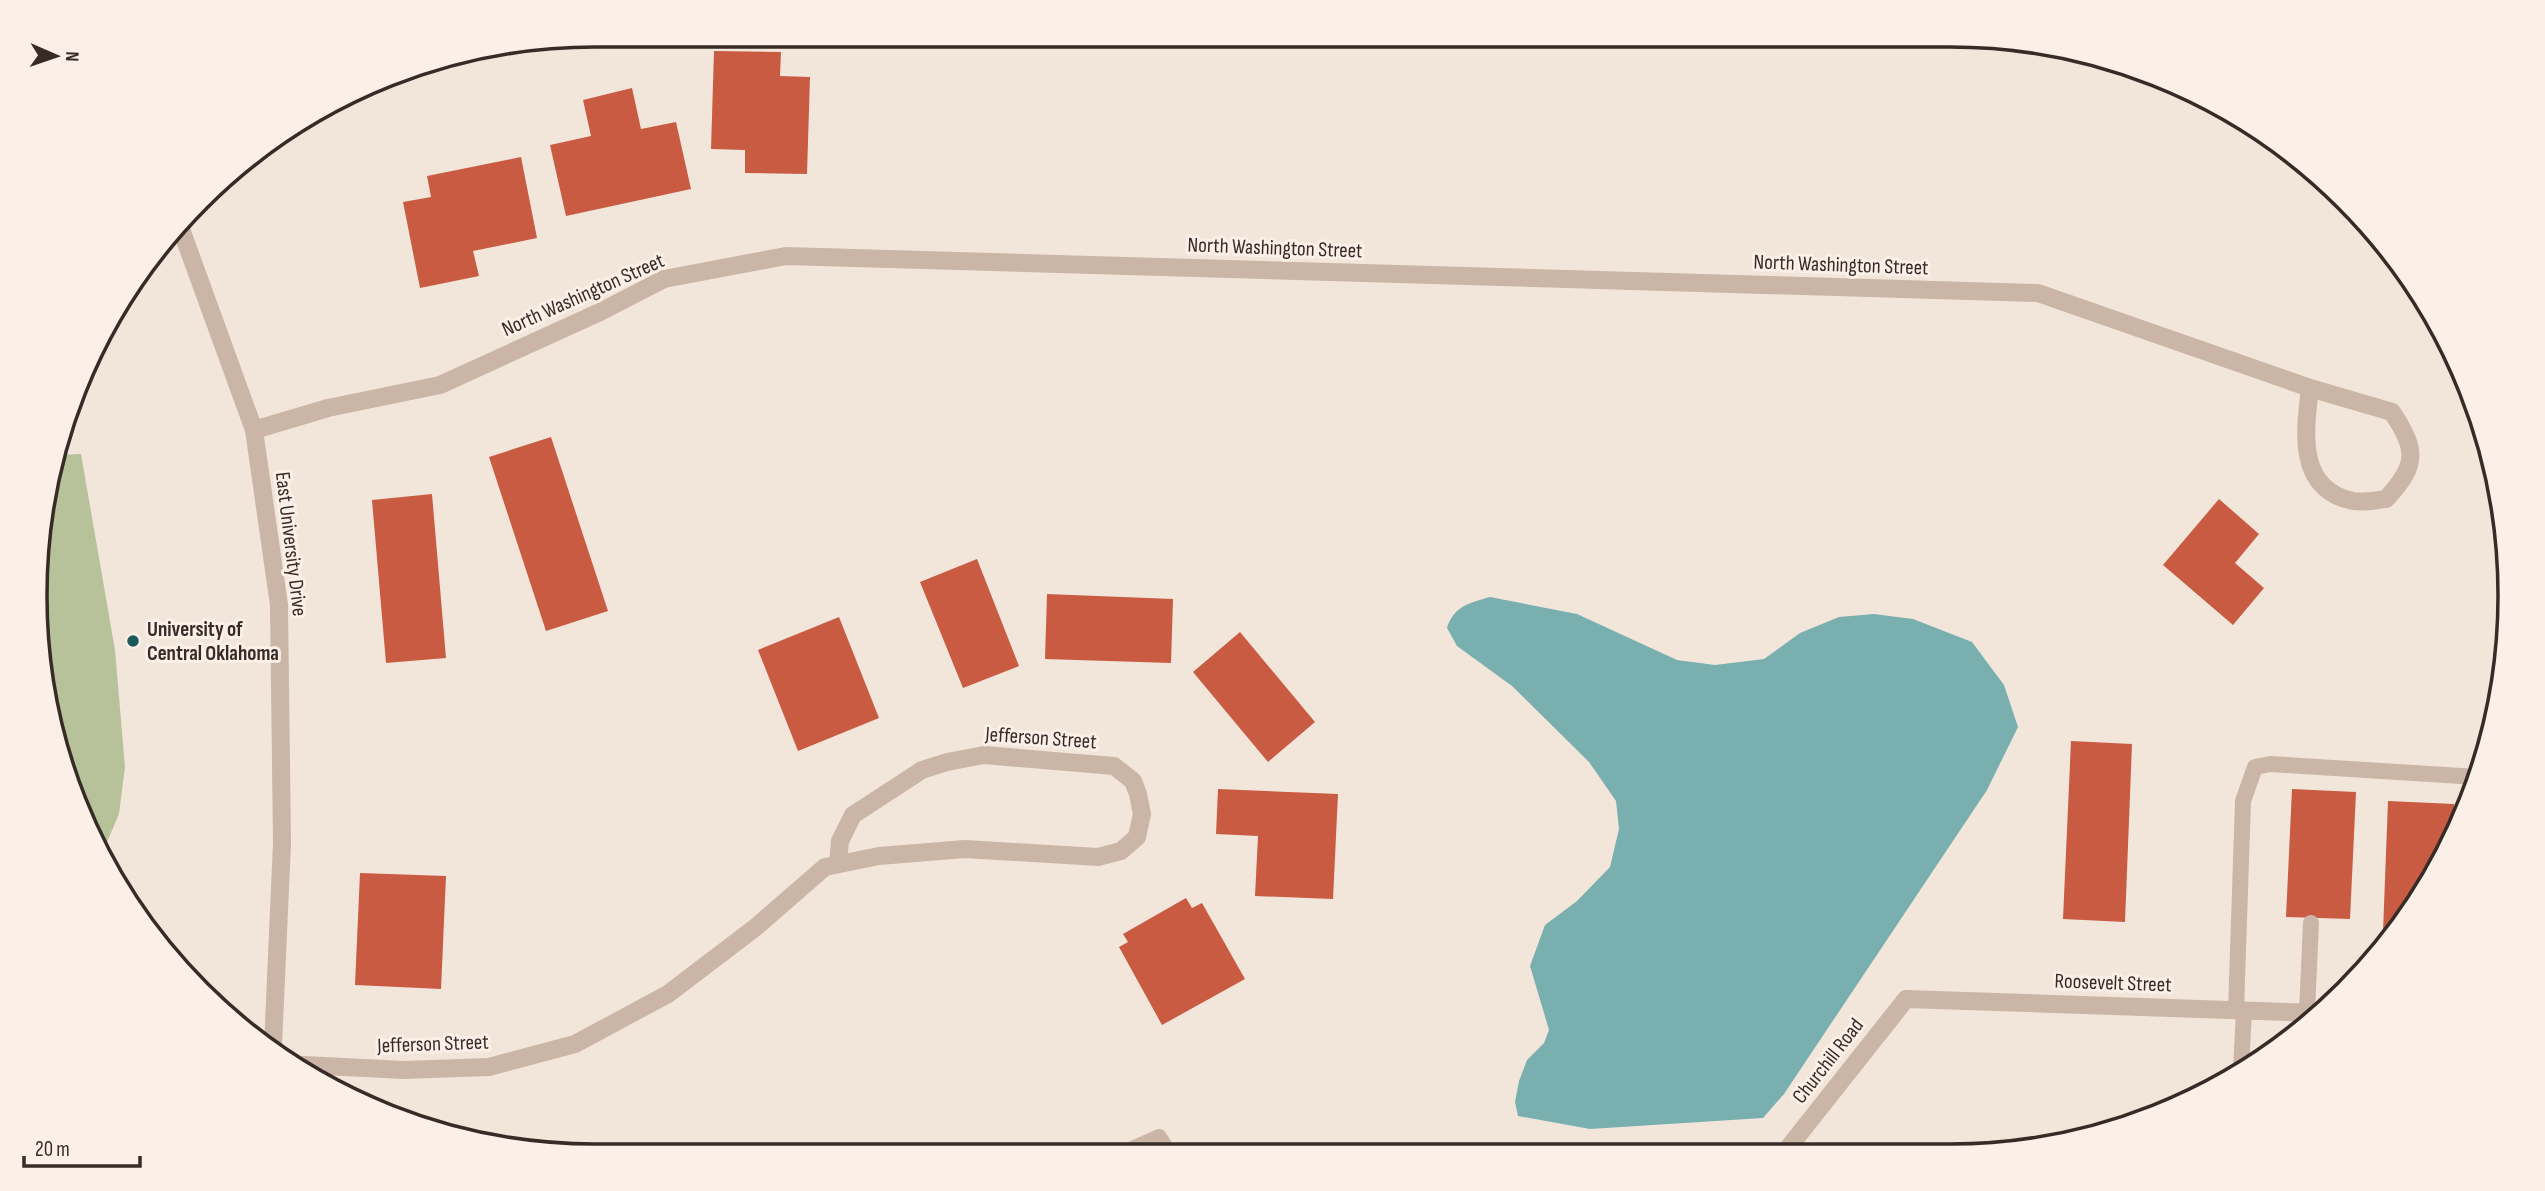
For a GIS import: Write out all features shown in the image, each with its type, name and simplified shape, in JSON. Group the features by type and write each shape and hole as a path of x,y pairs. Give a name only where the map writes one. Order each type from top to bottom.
{"street":[{"name":"East University Drive","path":"182,236 254,430 279,605 282,844 273,1038"},
{"name":"North Washington Street","path":"254,430 328,408 440,385 600,312 664,279 786,256 2038,293 2310,388 2392,412 2408,437 2412,460 2406,477 2386,499 2355,502 2326,488 2315,474 2306,457 2304,438 2310,388"},
{"name":"Jefferson Street","path":"314,1065 404,1070 489,1067 575,1044 667,993 757,926 825,867 879,856 965,849 1098,857 1121,851 1137,837 1142,814 1133,781 1114,766 984,755 922,770 853,815 840,841 838,864"},
{"name":"Roosevelt Street","path":"1906,999 2305,1013"},
{"name":"Churchill Road","path":"1791,1144 1906,999"}],"lane":[{"path":"2241,1059 2243,801 2255,767 2270,764 2467,776"},
{"path":"2311,923 2313,1006"},
{"path":"1143,1144 1159,1137 1164,1144"}],"green space":[{"path":"81,454 115,650 125,767 119,814 107,843 76,772 66,737 48,631 48,560 66,455"}],"water":[{"path":"1490,597 1577,614 1677,660 1715,665 1764,659 1800,633 1839,617 1874,614 1913,619 1972,642 2004,685 2018,727 1987,790 1784,1094 1763,1118 1590,1129 1518,1116 1515,1102 1519,1081 1527,1060 1544,1043 1549,1030 1530,966 1545,925 1577,901 1610,867 1619,829 1616,801 1589,762 1512,686 1457,646 1447,628 1454,615 1469,604"}],"building":[{"path":"714,51 781,52 780,76 810,77 807,174 745,173 745,150 711,149"},
{"path":"632,88 641,129 676,122 691,189 566,216 550,145 591,136 583,100"},
{"path":"521,157 537,238 473,251 479,276 420,288 403,202 431,197 427,176"},
{"path":"551,437 608,611 546,631 489,457"},
{"path":"432,494 446,658 386,663 372,500"},
{"path":"2219,499 2259,534 2235,563 2264,588 2233,625 2163,565"},
{"path":"977,559 1019,666 963,688 920,582"},
{"path":"1047,594 1173,599 1171,663 1045,659"},
{"path":"839,617 879,718 798,751 758,650"},
{"path":"1240,632 1315,722 1268,762 1193,672"},
{"path":"2071,741 2132,744 2125,922 2063,919"},
{"path":"1218,789 1338,794 1333,899 1255,896 1258,836 1216,834"},
{"path":"2292,789 2356,792 2350,919 2286,917"},
{"path":"2388,801 2454,804 2454,810 2424,870 2383,930"},
{"path":"360,873 446,876 441,989 355,985"},
{"path":"1186,898 1192,908 1202,903 1245,979 1162,1025 1119,947 1128,942 1123,934"}],"place":[{"name":"University of Central Oklahoma","path":"133,641"}]}
